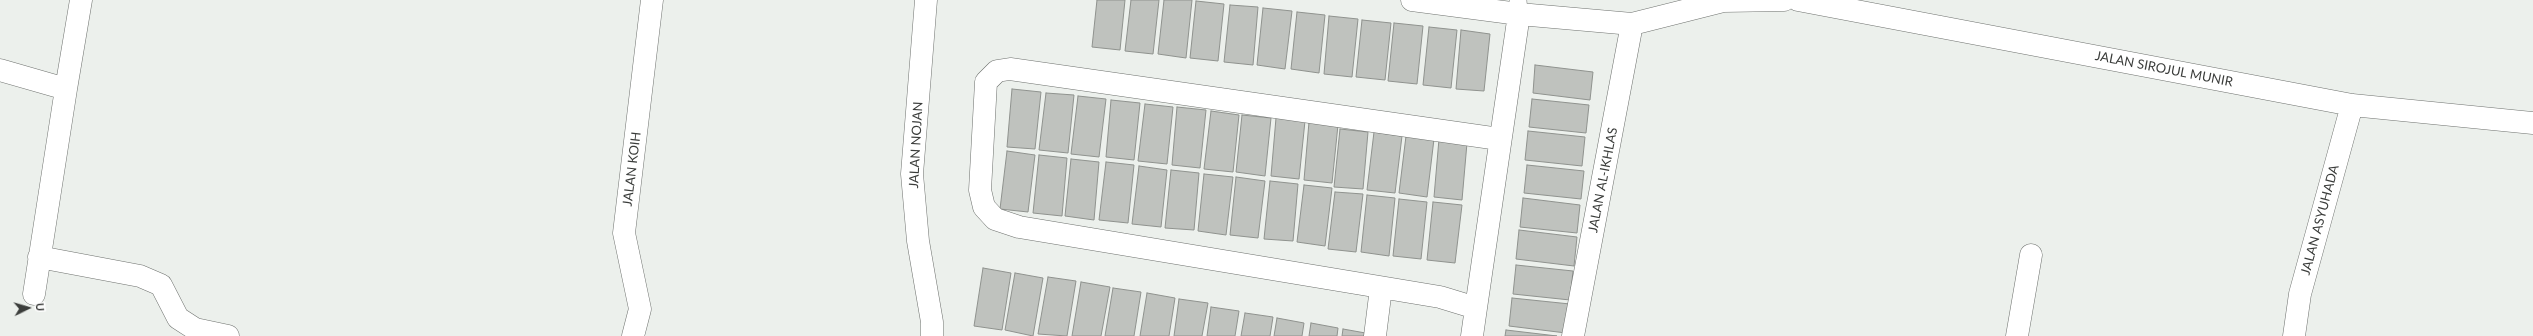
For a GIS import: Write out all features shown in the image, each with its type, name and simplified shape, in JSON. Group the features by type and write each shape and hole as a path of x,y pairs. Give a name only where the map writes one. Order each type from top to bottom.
{"street":[{"path":"34,294 81,0"},
{"name":"JALAN KOIH","path":"633,336 640,309 624,233 652,0"},
{"name":"JALAN NOJAN","path":"926,0 912,174 918,241 932,322 932,336"},
{"path":"1412,0 1518,7 1632,24 1723,1 1784,0"},
{"name":"JALAN SIROJUL MUNIR","path":"1798,0 2352,105 2533,123"},
{"path":"1472,336 1518,7"},
{"name":"JALAN AL-IKHLAS","path":"1573,336 1632,24"},
{"path":"1476,308 1440,298 1019,227 995,219 984,207 980,190 986,82 997,71 1010,69 1499,139"},
{"path":"0,70 66,89"},
{"name":"JALAN ASYUHADA","path":"2294,336 2300,294 2352,105"},
{"path":"2017,336 2031,255"},
{"path":"39,257 140,276 161,285 178,318 195,329 228,336"},
{"path":"1375,336 1381,288"}],"building":[{"path":"1097,0 1125,0 1120,50 1092,47"},
{"path":"1131,0 1159,0 1153,54 1125,51"},
{"path":"1164,0 1192,0 1186,58 1158,54"},
{"path":"1196,1 1224,4 1218,61 1190,58"},
{"path":"1230,5 1258,7 1253,65 1224,62"},
{"path":"1263,8 1292,11 1285,69 1257,65"},
{"path":"1297,12 1325,15 1319,73 1291,69"},
{"path":"1329,16 1358,19 1352,77 1324,74"},
{"path":"1362,20 1391,23 1385,80 1356,77"},
{"path":"1394,23 1423,26 1417,84 1388,81"},
{"path":"1429,27 1457,30 1451,88 1423,85"},
{"path":"1461,30 1490,34 1484,91 1456,89"},
{"path":"1535,65 1593,72 1590,100 1533,93"},
{"path":"1012,89 1041,92 1035,149 1007,147"},
{"path":"1046,93 1074,95 1068,153 1039,150"},
{"path":"1078,96 1106,99 1099,157 1071,154"},
{"path":"1532,99 1589,105 1586,133 1529,127"},
{"path":"1111,100 1140,103 1134,160 1106,157"},
{"path":"1145,104 1173,107 1167,164 1138,161"},
{"path":"1177,107 1206,110 1200,168 1172,165"},
{"path":"1211,111 1239,115 1233,172 1204,169"},
{"path":"1242,115 1271,118 1265,176 1236,172"},
{"path":"1276,118 1305,121 1299,179 1271,176"},
{"path":"1309,122 1338,125 1332,183 1304,180"},
{"path":"1340,129 1368,132 1363,189 1334,187"},
{"path":"1528,131 1585,137 1582,166 1525,160"},
{"path":"1374,132 1402,136 1395,193 1367,190"},
{"path":"1406,136 1434,139 1427,197 1399,193"},
{"path":"1439,139 1467,143 1462,200 1434,197"},
{"path":"1007,151 1035,155 1028,212 1000,209"},
{"path":"1039,155 1067,158 1062,216 1033,213"},
{"path":"1071,159 1099,162 1094,220 1065,216"},
{"path":"1106,162 1134,165 1128,223 1099,220"},
{"path":"1527,165 1584,171 1581,199 1524,193"},
{"path":"1139,166 1167,170 1161,227 1132,224"},
{"path":"1171,170 1199,173 1194,230 1165,228"},
{"path":"1204,174 1233,177 1226,235 1198,231"},
{"path":"1236,177 1265,181 1258,238 1230,235"},
{"path":"1270,181 1298,184 1293,241 1264,239"},
{"path":"1304,185 1332,188 1325,246 1297,242"},
{"path":"1335,192 1363,194 1356,252 1328,249"},
{"path":"1367,195 1395,198 1389,256 1361,252"},
{"path":"1523,198 1580,205 1577,233 1520,227"},
{"path":"1399,199 1427,202 1421,259 1393,256"},
{"path":"1433,202 1462,205 1455,263 1427,260"},
{"path":"1519,230 1577,237 1574,266 1516,259"},
{"path":"1516,265 1573,271 1570,300 1513,294"},
{"path":"983,268 1011,273 1002,330 974,326"},
{"path":"1015,273 1043,278 1033,336 1005,330"},
{"path":"1048,277 1076,281 1067,336 1038,334"},
{"path":"1081,282 1110,287 1101,336 1072,336"},
{"path":"1113,288 1141,292 1134,336 1105,336"},
{"path":"1147,293 1175,298 1169,336 1140,336"},
{"path":"1512,298 1570,304 1566,333 1509,326"},
{"path":"1179,299 1208,303 1202,336 1174,336"},
{"path":"1211,307 1239,311 1235,336 1207,336"},
{"path":"1245,313 1273,317 1270,336 1241,336"},
{"path":"1277,318 1304,323 1302,336 1274,336"},
{"path":"1311,323 1338,328 1337,336 1309,336"},
{"path":"1343,329 1371,334 1371,336 1342,336"},
{"path":"1506,330 1557,336 1505,336"}]}
